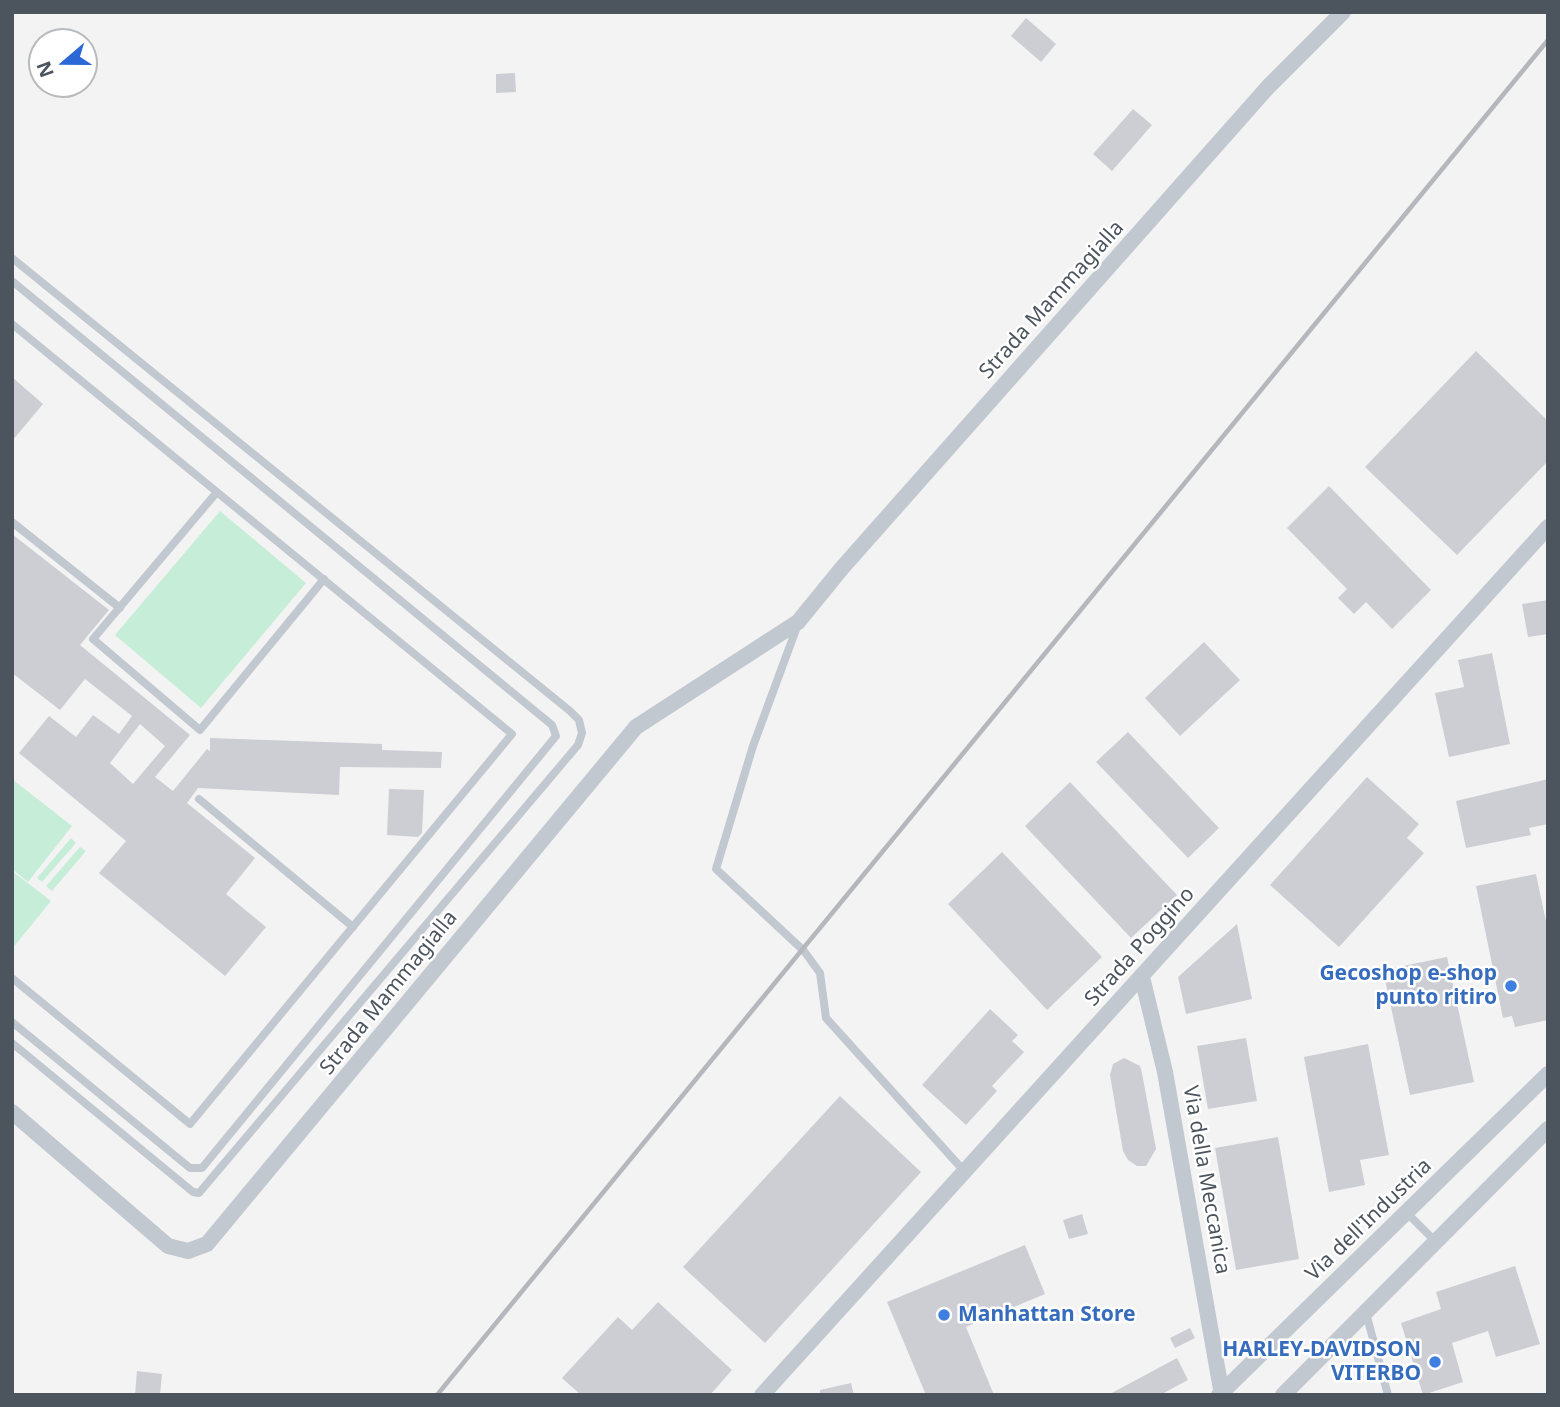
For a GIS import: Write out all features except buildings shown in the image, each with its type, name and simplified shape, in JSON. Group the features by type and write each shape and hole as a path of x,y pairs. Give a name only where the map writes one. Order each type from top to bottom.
{"street":[{"name":"Strada Mammagialla","path":"12,1112 168,1246 188,1251 208,1244 636,727 799,622 851,557 1268,88 1343,12"},
{"name":"Strada Poggino","path":"762,1395 1548,527"},
{"name":"Via della Meccanica","path":"1142,977 1165,1072 1208,1308 1220,1394"},
{"name":"Via dell'Industria","path":"1220,1394 1548,1074"},
{"path":"1283,1395 1548,1129"}],"lane":[{"path":"12,258 570,711 579,720 582,733 578,745 198,1193 193,1192 12,1043"},
{"path":"12,281 552,725 556,736 202,1168 190,1168 12,1022"},
{"path":"12,324 512,734 190,1124 12,978"},
{"path":"217,492 93,639 200,730 324,579"},
{"path":"12,522 120,608"},
{"name":"Strada Mammagialla","path":"799,622 753,746 716,869 804,951 820,972 826,1018 965,1172"},
{"path":"199,799 353,927"},
{"path":"1407,1213 1435,1241"},
{"path":"1366,1312 1388,1395"}],"green space":[{"path":"220,511 306,583 201,708 115,635"},
{"path":"12,779 72,826 28,882 12,869"},
{"path":"71,838 76,843 42,882 37,878"},
{"path":"80,847 86,851 52,891 46,886"},
{"path":"12,871 51,901 12,949"}],"railway":[{"path":"437,1395 1548,40"}],"place":[{"name":"Gecoshop e-shop punto ritiro","path":"1511,986"},
{"name":"Manhattan Store","path":"944,1315"},
{"name":"HARLEY-DAVIDSON VITERBO","path":"1435,1362"}]}
